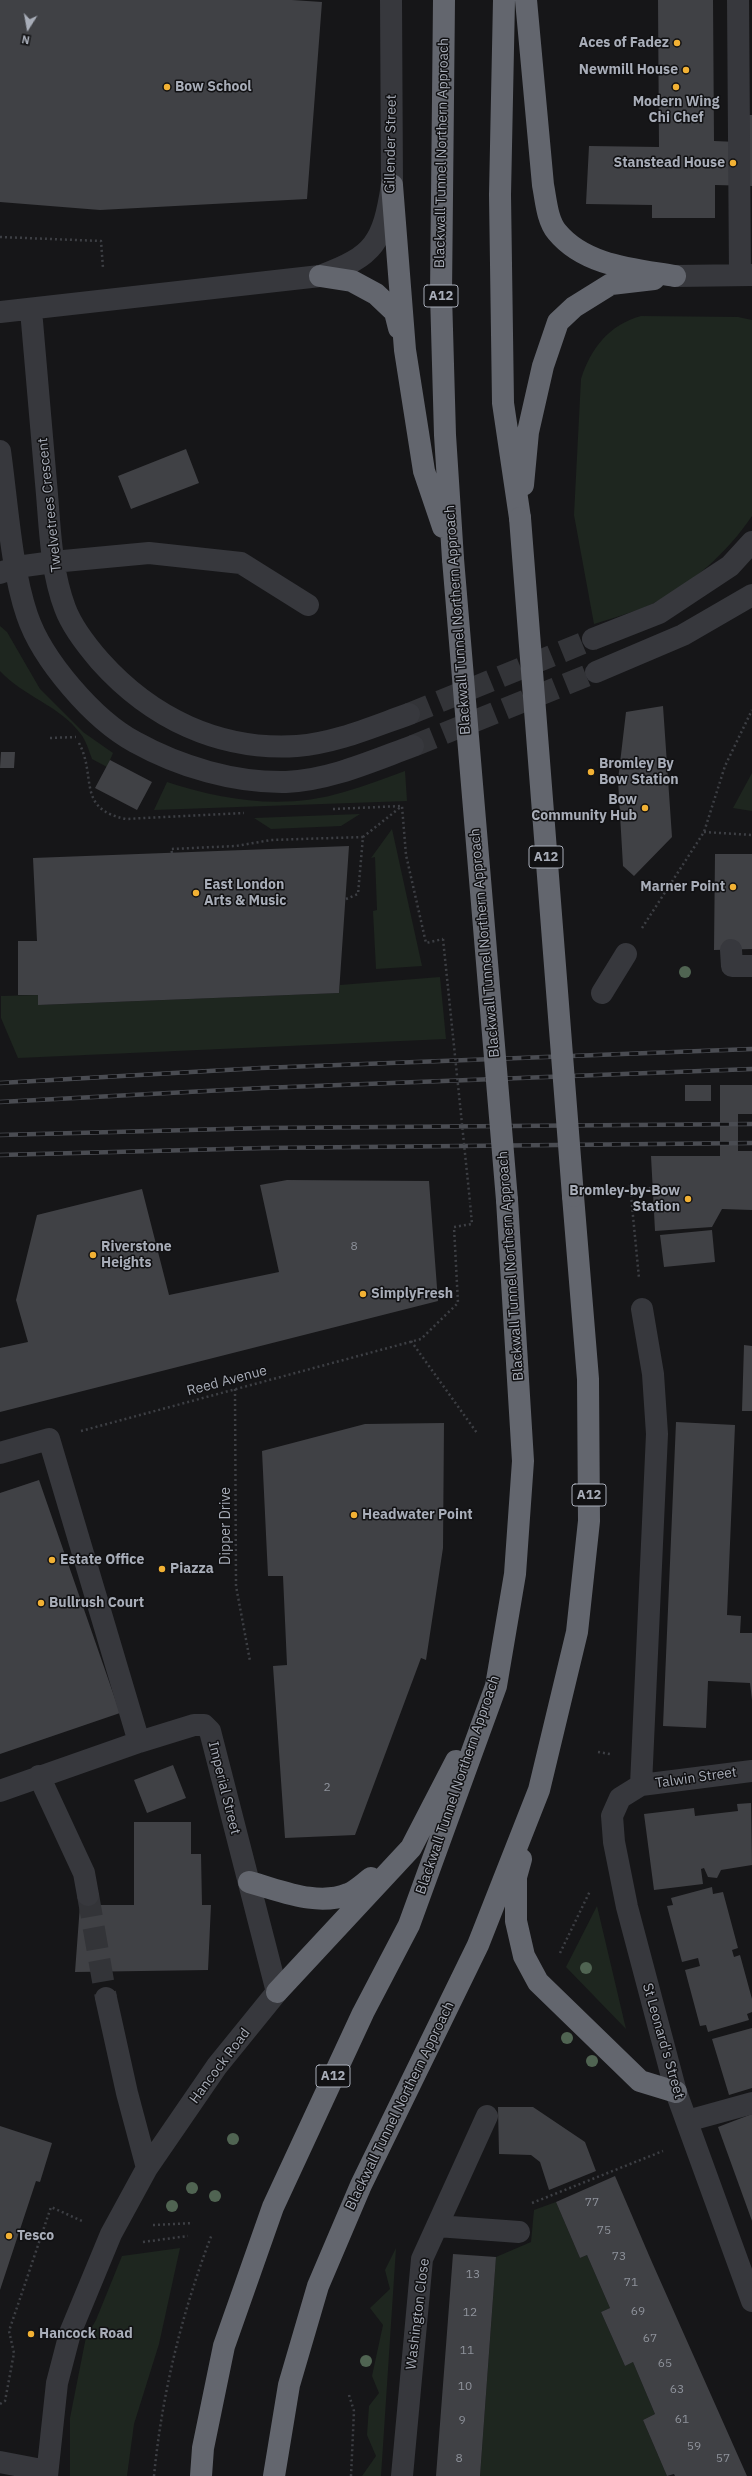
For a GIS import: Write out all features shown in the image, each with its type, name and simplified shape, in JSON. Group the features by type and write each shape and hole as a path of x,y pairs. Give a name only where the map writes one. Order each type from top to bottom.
{"highway":[{"name":"Blackwall Tunnel Northern Approach","path":"201,2476 203,2448 224,2346 273,2207 363,2013 409,1925 496,1686 515,1574 523,1461 507,1200 444,436 441,294 444,0"},
{"name":"Blackwall Tunnel Northern Approach","path":"274,2474 289,2385 318,2286 361,2185 478,1945 539,1790 577,1632 589,1521 588,1380 520,518 503,403 500,187 504,0"},
{"path":"526,0 543,185 548,211 556,231 574,248 607,264 675,276"},
{"path":"392,185 405,350 424,471 453,558"},
{"path":"320,276 352,281 376,294 394,312 405,350"},
{"path":"520,518 528,432 542,366 558,322 574,307 611,284 675,276"},
{"name":"A12","path":"277,1992 411,1848 496,1686"},
{"path":"539,1790 516,1877 516,1922 524,1956 538,1982 640,2081 676,2092"},
{"path":"249,1882 309,1898 332,1900 350,1894 411,1848"}],"street":[{"name":"Gillender Street","path":"320,276 346,266 366,254 379,235 387,214 392,185 391,0"},
{"path":"675,276 746,275 738,0"},
{"path":"0,312 32,310 320,276"},
{"name":"Twelvetrees Crescent","path":"32,310 53,562 65,609 88,648 122,685 162,714 208,735 252,744 296,746 337,740 409,714"},
{"path":"0,451 8,570 27,616 52,665 90,708 134,742 184,764 236,778 287,782 340,773 413,746"},
{"path":"593,639 659,613 730,566 752,542"},
{"path":"8,570 53,562 149,553 241,563 308,605"},
{"path":"596,672 683,635 752,595"},
{"path":"731,950 732,966 752,966"},
{"path":"602,993 626,954"},
{"path":"641,1785 657,1434 653,1374 642,1308"},
{"path":"0,1453 49,1439 139,1742"},
{"name":"Imperial Street","path":"0,1791 139,1742 194,1725 204,1725 210,1731 277,1992"},
{"name":"Talwin Street","path":"641,1785 752,1770"},
{"path":"39,1776 84,1873 88,1895"},
{"name":"St Leonard's Street","path":"641,1785 620,1798 612,1816 614,1842 627,1907 676,2092 752,2301"},
{"name":"Hancock Road","path":"47,2474 57,2383 70,2333 111,2234 147,2168 217,2066 277,1992"},
{"path":"106,1998 127,2093 147,2168"},
{"path":"687,2121 752,2104"},
{"name":"Washington Close","path":"402,2476 422,2260 487,2116"},
{"path":"437,2226 519,2232"},
{"path":"0,2462 47,2474"}],"path":[{"path":"0,237 101,241 104,270"},
{"path":"626,954 704,832 725,766 752,710"},
{"path":"172,853 171,849 236,846 271,840 363,837 402,806"},
{"path":"704,832 752,835"},
{"path":"346,899 358,894 363,837"},
{"name":"Reed Avenue","path":"49,1439 421,1339 458,1303 454,1227 472,1224 443,939 426,943 406,854"},
{"path":"630,1185 639,1279"},
{"path":"614,1192 653,1188"},
{"path":"411,1341 477,1433"},
{"name":"Dipper Drive","path":"235,1389 236,1586 250,1661"},
{"path":"598,1752 608,1754"},
{"path":"556,1960 591,1888"},
{"path":"528,2205 666,2150"},
{"path":"0,2404 5,2401 14,2353 9,2331 51,2207 78,2218"},
{"path":"146,2226 193,2223"},
{"path":"154,2476 158,2435 181,2326 195,2277 212,2234"},
{"path":"141,2242 188,2236"},
{"path":"349,2395 354,2411 351,2476"}],"shaded area":[{"path":"641,316 738,317 752,320 752,516 720,555 681,587 652,604 594,624 574,515 581,379 590,357 603,339 620,325"},
{"path":"0,626 7,632 40,689 83,732 113,753 107,767 92,759 80,733 62,715 9,680 0,671"},
{"path":"405,771 407,801 154,810 167,782 189,789 233,798 277,802 300,801 322,798 352,790"},
{"path":"752,773 752,811 733,808"},
{"path":"360,814 341,826 271,829 254,818"},
{"path":"392,829 422,966 376,969 373,911 377,910 375,857 371,858"},
{"path":"440,977 446,1039 18,1058 1,1018 1,996 38,995 39,1005 339,993 340,985"},
{"path":"597,1906 626,2029 566,1967"},
{"path":"556,2202 580,2258 587,2255 610,2308 601,2312 625,2366 633,2362 655,2414 643,2420 667,2476 480,2476 496,2257 531,2242 534,2210"},
{"path":"180,2248 159,2344 134,2424 127,2476 70,2476 70,2418 86,2337 96,2320 122,2256"},
{"path":"396,2248 381,2476 362,2476 376,2456 367,2435 369,2406 379,2393 372,2376 383,2325 370,2308 390,2289 385,2270"}],"building":[{"name":"Bow School","path":"0,0 292,0 322,2 307,199 100,210 0,202"},
{"name":"Newmill House","path":"658,0 713,0 714,141 738,142 743,115 752,115 752,186 715,185 715,218 652,218 652,205 586,204 589,146 659,147"},
{"path":"186,449 199,483 131,509 118,476"},
{"name":"Bow Community Hub","path":"663,706 672,837 634,876 623,866 618,780 626,712"},
{"path":"1,752 15,752 14,768 0,768"},
{"path":"110,760 152,782 137,810 95,788"},
{"path":"349,846 339,993 38,1005 38,995 18,995 18,941 37,941 33,858"},
{"name":"Marner Point","path":"715,854 752,854 752,949 714,950"},
{"path":"685,1085 711,1085 711,1101 685,1101"},
{"path":"720,1085 752,1085 752,1114 738,1114 738,1151 752,1151 752,1210 722,1209 712,1227 655,1231 651,1156 720,1156"},
{"path":"287,1180 429,1181 438,1301 0,1412 0,1348 28,1342 16,1300 37,1215 142,1189 169,1295 279,1272 260,1185"},
{"path":"712,1230 715,1262 664,1267 660,1235"},
{"path":"744,1345 752,1346 752,1411 742,1411"},
{"path":"676,1422 735,1425 727,1615 741,1616 740,1633 752,1633 752,1700 750,1683 708,1681 706,1728 663,1726"},
{"path":"444,1423 443,1548 426,1660 421,1658 355,1835 285,1838 273,1666 287,1665 283,1576 268,1576 262,1451 365,1424"},
{"name":"Bullrush Court","path":"39,1480 120,1713 0,1754 0,1493"},
{"path":"173,1765 186,1798 147,1813 134,1780"},
{"path":"751,1803 752,1865 721,1870 717,1878 708,1877 704,1868 701,1869 703,1884 654,1890 644,1814 694,1808 695,1816 738,1811 737,1804"},
{"path":"134,1822 191,1822 191,1854 201,1854 202,1905 211,1905 208,1970 75,1972 80,1905 134,1905"},
{"path":"712,1887 713,1894 723,1892 738,1948 732,1950 734,1957 740,1955 752,1999 752,2012 747,2014 749,2020 708,2032 706,2025 700,2026 685,1970 700,1966 698,1958 682,1962 667,1906 673,1905 671,1898"},
{"path":"752,2028 752,2088 729,2095 712,2039"},
{"path":"498,2107 533,2107 585,2142 596,2171 549,2190 540,2162 531,2155 499,2154"},
{"path":"752,2114 752,2221 718,2127"},
{"name":"Tesco","path":"0,2126 52,2143 40,2182 36,2181 0,2290"},
{"path":"615,2176 747,2476 675,2476 674,2474 667,2476 643,2420 655,2414 633,2362 625,2366 601,2312 610,2308 587,2255 580,2258 556,2202"},
{"path":"453,2254 496,2257 480,2476 436,2476"}],"tunnel":[{"path":"409,714 593,639"},
{"path":"413,746 596,672"},
{"path":"88,1895 106,1998"}],"railway":[{"path":"0,1083 261,1068 752,1049"},
{"path":"0,1102 263,1088 752,1069"},
{"path":"0,1135 264,1128 752,1124"},
{"path":"0,1155 265,1148 752,1143"}],"place":[{"name":"Aces of Fadez","path":"677,43"},
{"name":"Newmill House","path":"686,70"},
{"name":"Bow School","path":"167,87"},
{"name":"Modern Wing Chi Chef","path":"676,87"},
{"name":"Stanstead House","path":"733,163"},
{"name":"Bromley By Bow Station","path":"591,772"},
{"name":"Bow Community Hub","path":"645,808"},
{"name":"Marner Point","path":"733,887"},
{"name":"East London Arts & Music","path":"196,893"},
{"name":"Bromley-by-Bow Station","path":"688,1199"},
{"name":"Riverstone Heights","path":"93,1255"},
{"name":"SimplyFresh","path":"363,1294"},
{"name":"Headwater Point","path":"354,1515"},
{"name":"Estate Office","path":"52,1560"},
{"name":"Piazza","path":"162,1569"},
{"name":"Bullrush Court","path":"41,1603"},
{"name":"Tesco","path":"9,2236"},
{"name":"Hancock Road","path":"31,2334"}]}
